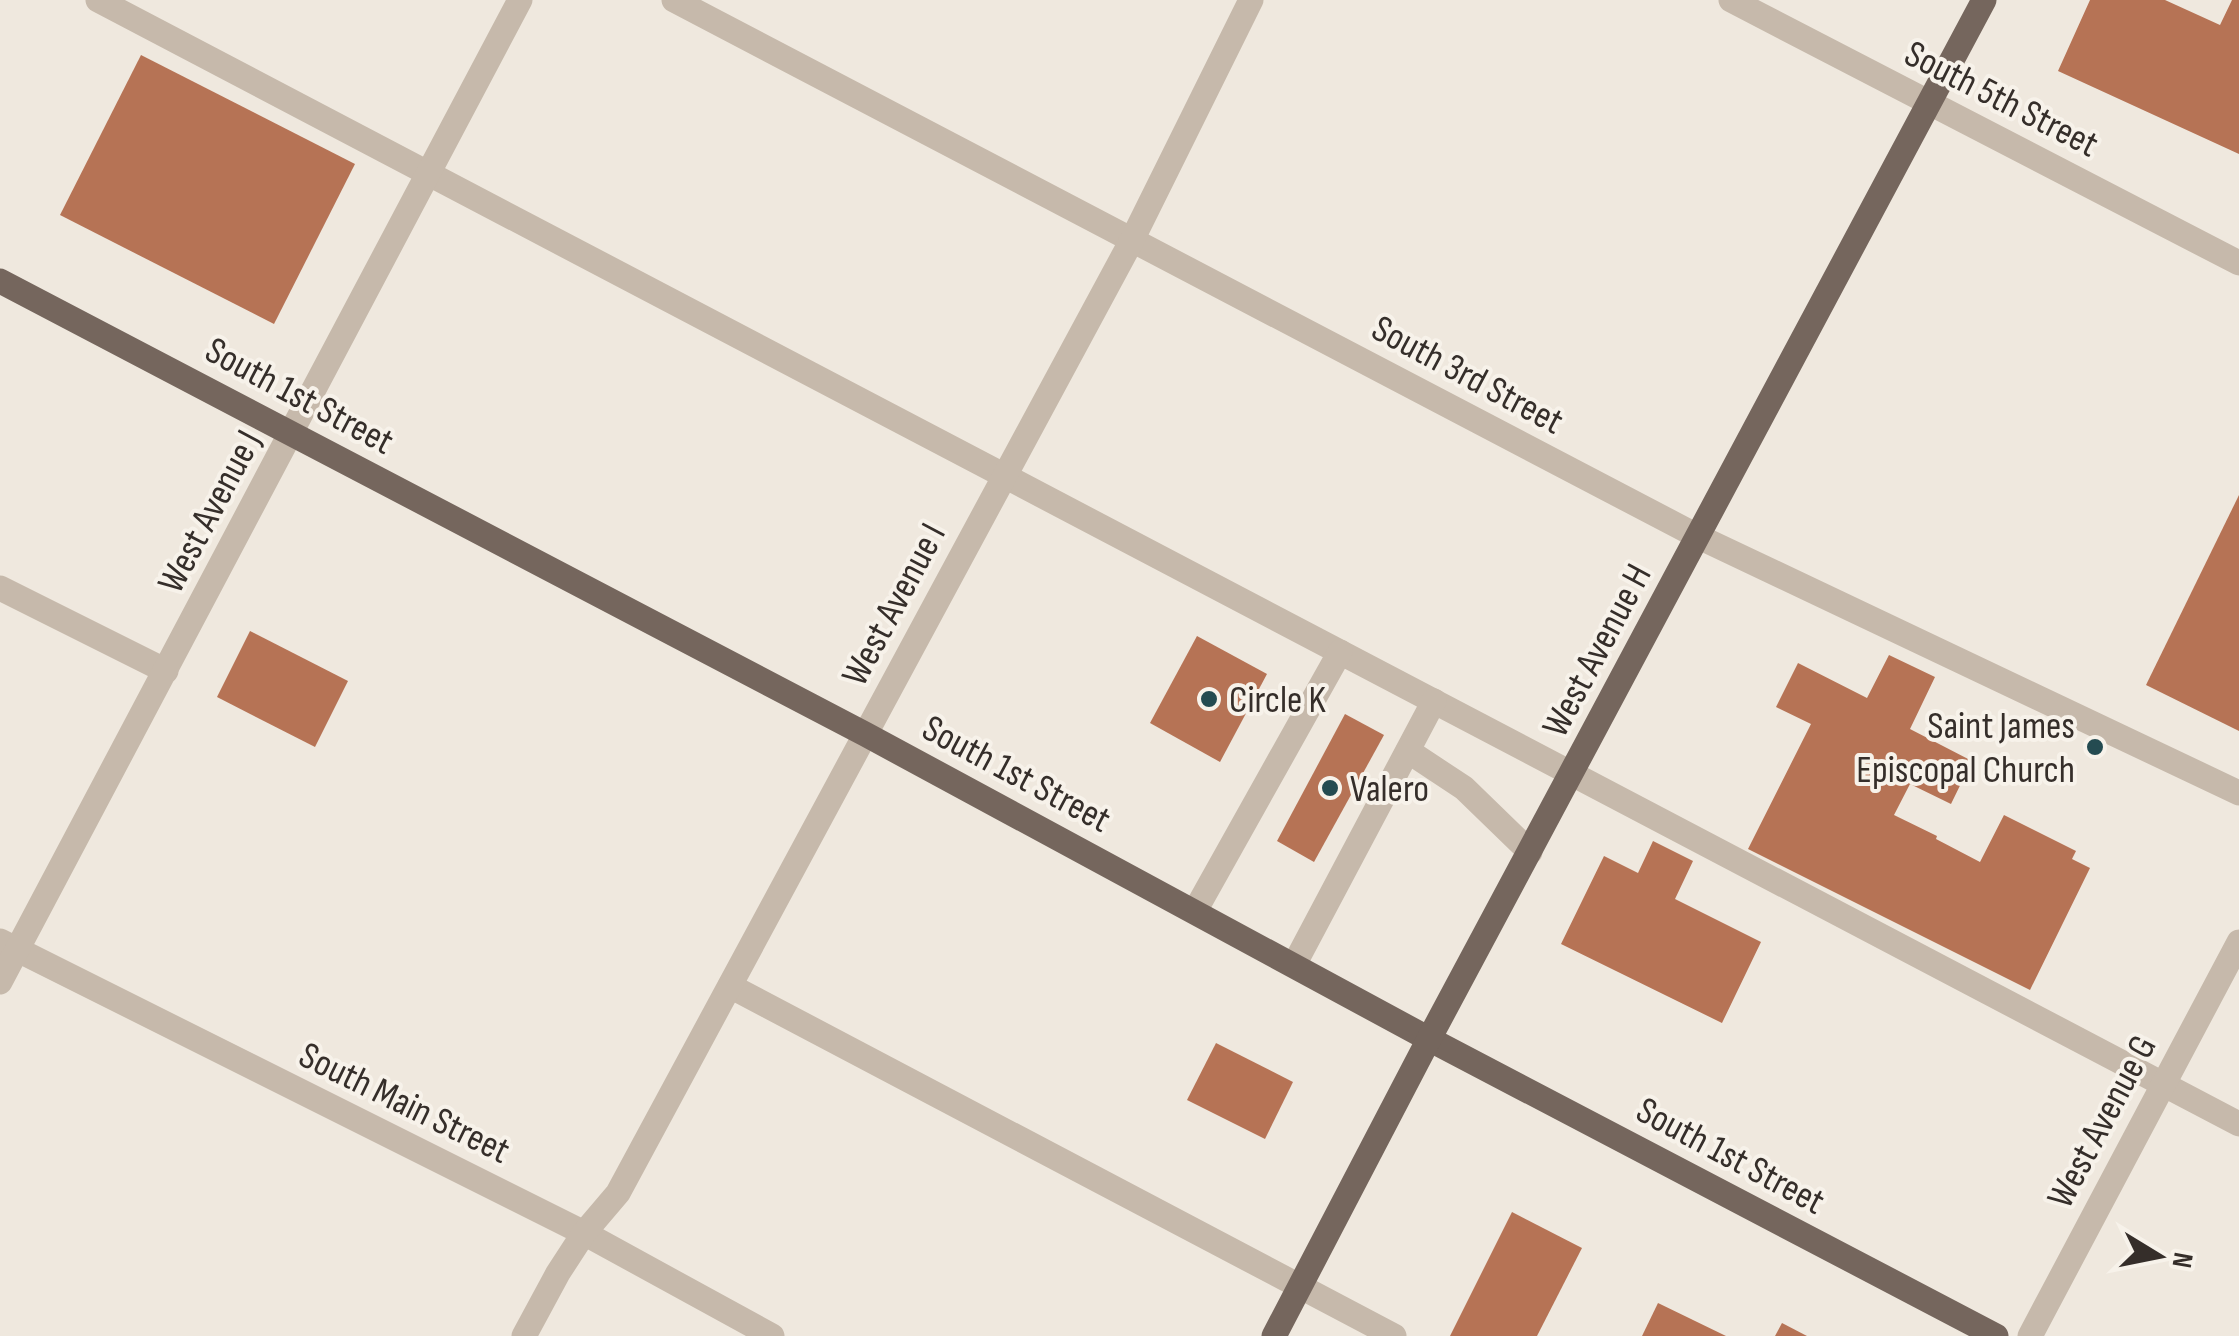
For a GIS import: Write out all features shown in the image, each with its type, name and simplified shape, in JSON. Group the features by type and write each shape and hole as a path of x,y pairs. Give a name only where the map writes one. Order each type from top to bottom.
{"main road":[{"name":"West Avenue H","path":"1274,1336 1984,0"},
{"name":"South 1st Street","path":"0,281 865,734 1429,1039 1996,1336"}],"street":[{"path":"98,0 2239,1124"},
{"name":"West Avenue J","path":"0,982 8,946 166,671 520,0"},
{"name":"South 3rd Street","path":"674,0 1699,537 2239,793"},
{"name":"West Avenue I","path":"524,1336 584,1233 618,1194 1132,240 1252,0"},
{"name":"South 5th Street","path":"1731,0 2239,263"},
{"path":"0,588 166,671"},
{"path":"1195,912 1340,652"},
{"path":"1294,965 1434,701"},
{"path":"1408,751 1464,788 1530,852"},
{"name":"West Avenue G","path":"2030,1336 2239,942"},
{"name":"South Main Street","path":"8,946 584,1233 772,1336"},
{"path":"730,986 1394,1336"}],"building":[{"path":"2090,0 2165,0 2220,25 2232,0 2239,0 2239,154 2058,71"},
{"path":"141,55 355,164 274,324 60,215"},
{"path":"2239,495 2239,731 2146,685"},
{"path":"250,631 348,681 315,747 217,697"},
{"name":"Circle K","path":"1197,636 1267,674 1220,762 1150,723"},
{"path":"1889,655 1935,677 1910,729 1972,761 1951,804 1910,784 1894,815 1980,862 2004,815 2076,851 2072,859 2090,868 2030,990 1748,849 1811,724 1776,707 1798,663 1867,698"},
{"name":"Valero","path":"1345,714 1384,735 1314,862 1277,841"},
{"path":"1653,841 1693,861 1675,899 1761,942 1722,1023 1561,944 1604,856 1638,873"},
{"path":"1216,1043 1293,1082 1265,1139 1187,1100"},
{"path":"1512,1212 1582,1248 1537,1336 1450,1336"},
{"path":"1658,1303 1726,1336 1642,1336"},
{"path":"1782,1323 1807,1336 1775,1336"}],"place":[{"name":"Circle K","path":"1209,699"},
{"name":"Saint James Episcopal Church","path":"2095,747"},
{"name":"Valero","path":"1330,788"}]}
